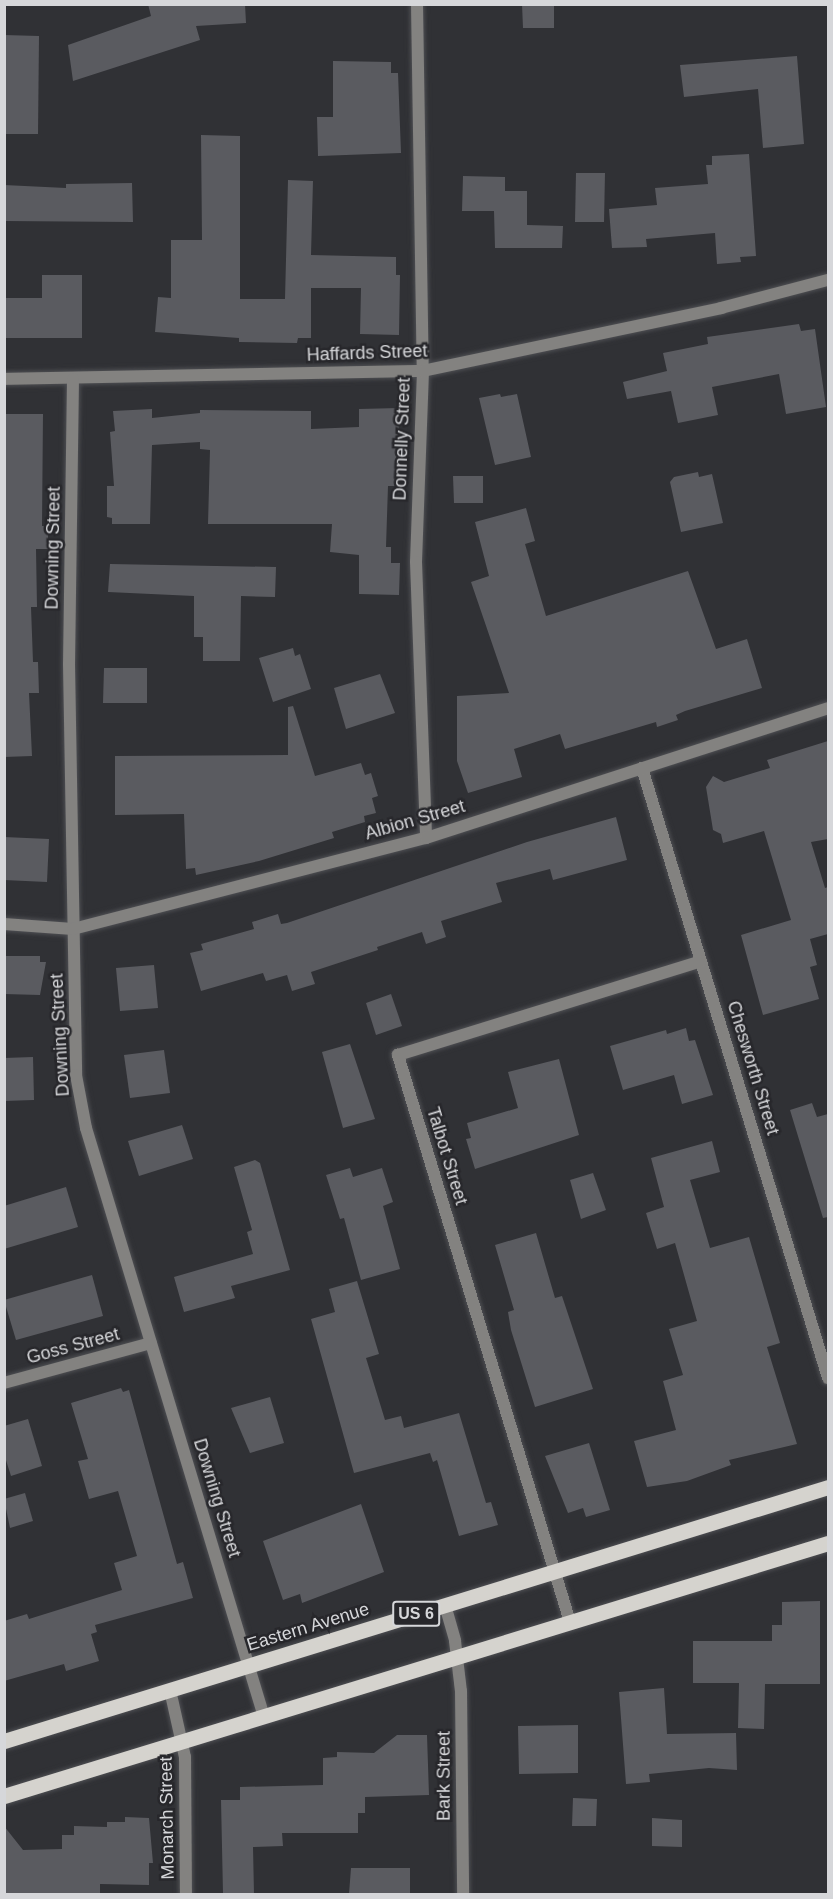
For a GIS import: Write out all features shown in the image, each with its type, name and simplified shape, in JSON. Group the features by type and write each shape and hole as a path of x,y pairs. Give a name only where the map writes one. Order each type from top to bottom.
{"main road":[{"name":"Eastern Avenue","path":"4,1741 828,1487"},
{"path":"4,1796 828,1543"}],"street":[{"name":"Donnelly Street","path":"417,4 423,371 416,562 426,838"},
{"name":"Haffards Street","path":"4,379 423,371 721,308 828,280"},
{"name":"Downing Street","path":"73,379 69,664 76,1075 86,1128 264,1717"},
{"name":"Albion Street","path":"4,924 73,929 426,838 828,708"},
{"name":"Chesworth Street","path":"642,768 828,1378"},
{"name":"Talbot Street","path":"554,1572 398,1055 701,961"},
{"name":"Goss Street","path":"4,1383 151,1343"},
{"path":"554,1572 570,1622"},
{"name":"Bark Street","path":"445,1605 458,1657 463,1894"},
{"name":"Monarch Street","path":"170,1690 183,1742 186,1894"}],"building":[{"path":"148,4 245,4 246,23 196,26 200,40 73,81 68,45 151,16"},
{"path":"522,4 554,4 554,28 523,28"},
{"path":"4,35 39,36 38,134 4,134"},
{"path":"797,56 804,144 763,148 758,89 684,97 680,65"},
{"path":"333,61 391,62 391,73 398,73 401,153 318,156 317,117 333,117"},
{"path":"201,135 240,136 240,299 285,299 288,180 313,181 311,255 396,257 396,275 400,275 399,335 360,334 361,288 311,288 311,338 298,338 297,343 239,342 239,338 155,332 158,297 171,298 171,240 202,240"},
{"path":"749,154 756,256 740,257 741,262 717,264 715,233 646,239 647,247 612,248 609,209 657,205 655,188 708,184 706,165 712,165 712,156"},
{"path":"576,173 605,173 604,222 575,222"},
{"path":"463,176 505,177 505,191 527,191 527,225 563,226 562,248 495,248 494,211 462,211"},
{"path":"132,183 133,222 4,221 4,185 66,188 66,184"},
{"path":"42,275 82,275 82,338 4,338 4,298 42,298"},
{"path":"799,324 801,331 815,329 826,407 786,414 779,374 712,387 718,415 678,423 671,391 627,399 623,382 667,371 663,353 708,344 707,337"},
{"path":"500,394 501,397 517,394 531,457 495,465 479,398"},
{"path":"399,408 398,486 388,486 386,547 391,547 391,563 400,563 399,595 359,594 359,555 330,552 332,524 208,524 210,450 200,449 200,442 152,445 150,524 112,524 112,518 107,517 107,486 114,486 110,432 115,431 113,411 152,409 152,418 200,413 200,410 311,411 311,429 359,427 359,409"},
{"path":"4,414 43,414 42,526 48,526 48,549 36,549 37,607 31,607 33,662 38,662 39,693 29,693 32,756 4,757"},
{"path":"698,472 699,477 712,474 723,523 681,532 670,482 674,477"},
{"path":"453,476 483,476 483,503 454,503"},
{"path":"526,508 535,541 525,544 546,616 688,571 716,649 747,639 762,688 685,711 676,715 678,720 657,727 656,722 565,749 560,734 514,749 522,777 468,793 457,761 457,696 509,693 471,582 489,576 475,522"},
{"path":"110,564 276,567 275,597 241,596 240,661 203,661 203,637 194,637 194,596 108,592"},
{"path":"293,648 295,656 300,654 311,689 273,702 259,658"},
{"path":"104,668 147,668 147,703 103,703"},
{"path":"380,674 395,713 346,729 334,688"},
{"path":"293,706 315,776 361,763 365,775 371,773 378,796 372,798 376,813 364,816 365,822 332,832 334,838 259,861 196,875 195,868 186,869 184,814 115,815 115,756 288,755 288,707"},
{"path":"828,741 828,839 811,842 825,888 828,887 828,934 810,939 817,965 810,967 819,999 763,1015 741,935 791,920 764,831 723,843 721,834 713,830 706,787 713,776 724,782 770,768 767,760"},
{"path":"616,817 627,860 553,880 550,869 496,883 502,902 441,921 446,937 426,944 422,932 377,947 378,950 311,972 315,984 292,991 287,975 266,981 263,973 201,991 190,953 203,950 201,944 254,929 252,922 278,914 281,924 287,923 527,842"},
{"path":"4,837 49,839 47,882 4,880"},
{"path":"4,956 40,956 40,962 46,962 40,995 4,994"},
{"path":"154,965 158,1008 120,1011 116,968"},
{"path":"391,994 402,1026 376,1035 366,1003"},
{"path":"686,1028 689,1041 695,1040 713,1095 682,1104 674,1075 623,1090 610,1046 666,1030 667,1034"},
{"path":"350,1044 375,1119 343,1128 322,1052"},
{"path":"164,1050 170,1093 130,1098 124,1055"},
{"path":"33,1057 34,1100 4,1101 4,1058"},
{"path":"559,1059 579,1135 475,1169 466,1139 471,1138 467,1123 518,1108 508,1072"},
{"path":"812,1103 817,1117 828,1114 828,1217 823,1218 790,1110"},
{"path":"182,1125 193,1159 139,1176 128,1141"},
{"path":"712,1141 720,1172 690,1180 710,1248 749,1237 780,1343 767,1347 797,1444 729,1460 731,1465 687,1481 647,1487 634,1441 676,1430 663,1381 683,1375 669,1329 697,1321 675,1243 657,1249 646,1213 664,1207 651,1158"},
{"path":"255,1160 260,1163 290,1270 231,1286 235,1298 184,1312 174,1277 253,1254 247,1232 252,1230 234,1167"},
{"path":"350,1168 353,1177 382,1168 393,1202 383,1206 400,1269 361,1280 344,1218 340,1219 326,1175"},
{"path":"593,1173 606,1210 581,1219 570,1180"},
{"path":"66,1187 78,1227 4,1249 4,1206"},
{"path":"536,1233 555,1298 562,1296 593,1389 535,1407 511,1330 508,1312 514,1310 495,1245"},
{"path":"92,1275 103,1316 16,1340 4,1300"},
{"path":"357,1281 379,1354 366,1358 385,1420 401,1416 404,1428 459,1413 486,1503 491,1502 498,1525 459,1536 437,1460 433,1462 430,1453 354,1473 311,1319 335,1312 329,1289"},
{"path":"121,1388 123,1392 129,1390 177,1564 183,1562 193,1598 95,1625 97,1632 91,1634 99,1661 66,1671 64,1664 4,1681 4,1621 27,1614 29,1619 122,1590 114,1563 137,1556 118,1491 89,1499 78,1461 88,1459 71,1403"},
{"path":"270,1397 284,1443 250,1453 231,1408"},
{"path":"28,1419 42,1466 11,1476 4,1454 4,1426"},
{"path":"589,1443 610,1510 586,1517 583,1508 568,1513 545,1456"},
{"path":"25,1493 33,1521 10,1528 4,1499"},
{"path":"361,1504 384,1572 302,1603 300,1594 283,1600 263,1541"},
{"path":"820,1601 820,1684 765,1684 764,1729 738,1728 739,1683 693,1683 693,1641 772,1641 772,1625 782,1625 782,1602"},
{"path":"664,1688 667,1734 736,1733 737,1770 709,1768 649,1774 650,1782 626,1784 619,1692"},
{"path":"578,1725 578,1773 519,1774 518,1726"},
{"path":"397,1735 427,1735 429,1795 365,1797 365,1813 358,1813 358,1833 282,1833 283,1846 253,1847 254,1894 223,1894 221,1800 240,1800 240,1787 323,1785 323,1758 337,1757 337,1752 374,1753"},
{"path":"573,1798 597,1799 596,1826 572,1826"},
{"path":"125,1817 149,1818 153,1863 149,1863 149,1885 100,1884 100,1894 4,1894 4,1826 23,1850 62,1849 62,1835 74,1835 74,1826 107,1827 107,1822 125,1822"},
{"path":"652,1818 682,1820 682,1847 652,1846"},
{"path":"351,1868 410,1868 410,1894 349,1894"}]}
